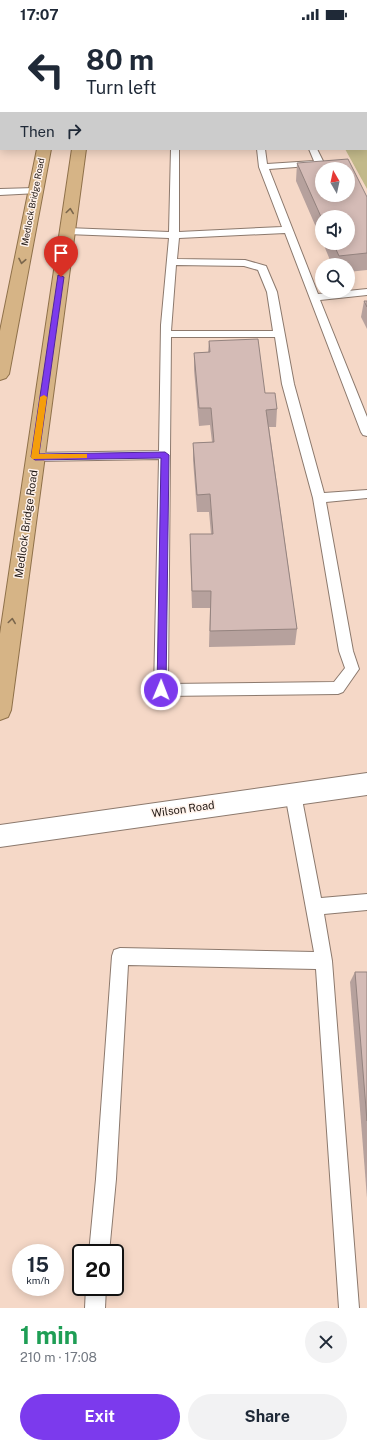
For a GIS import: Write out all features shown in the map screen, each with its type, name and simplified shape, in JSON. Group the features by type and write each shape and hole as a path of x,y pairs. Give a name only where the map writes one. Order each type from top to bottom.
{"highway":[{"name":"Medlock Bridge Road","path":"0,374 44,150"},
{"name":"Medlock Bridge Road","path":"0,710 79,150"}],"street":[{"name":"Wilson Road","path":"0,836 367,784"}],"lane":[{"path":"172,262 245,263 262,268 272,292 288,384 319,498 346,651 352,669 338,688 161,690 166,334 174,235 175,150"},
{"path":"260,150 263,166 315,297"},
{"path":"263,166 320,163 314,150"},
{"path":"0,192 36,191"},
{"path":"67,232 174,235 288,230"},
{"path":"355,293 367,292"},
{"path":"315,298 367,432"},
{"path":"166,334 279,334"},
{"path":"35,457 165,455"},
{"path":"319,498 367,494"},
{"path":"293,794 324,961 349,1308"},
{"path":"314,907 367,902"},
{"path":"100,1244 120,956 324,961"},
{"path":"95,1308 96,1296"}],"shaded area":[{"path":"0,150 346,150 352,162 315,162 315,202 355,202 355,167 367,189 367,1308 0,1308"},
{"path":"346,150 367,150 367,189 355,167 355,162 352,162"}],"building":[{"path":"348,159 350,162 315,162 315,202 355,202 355,173 367,197 367,253 339,256 336,250 355,250 355,210 318,210 297,163"},
{"path":"258,339 265,393 275,393 277,409 266,410 297,629 210,631 211,591 192,591 190,534 213,534 210,494 197,495 193,443 214,442 211,408 199,408 194,353 210,352 209,341"},
{"path":"355,972 367,972 367,1121"}],"slow traffic":[{"path":"44,397 35,457 84,456"}],"route":[{"path":"61,277 35,457 165,455 161,690"}]}
